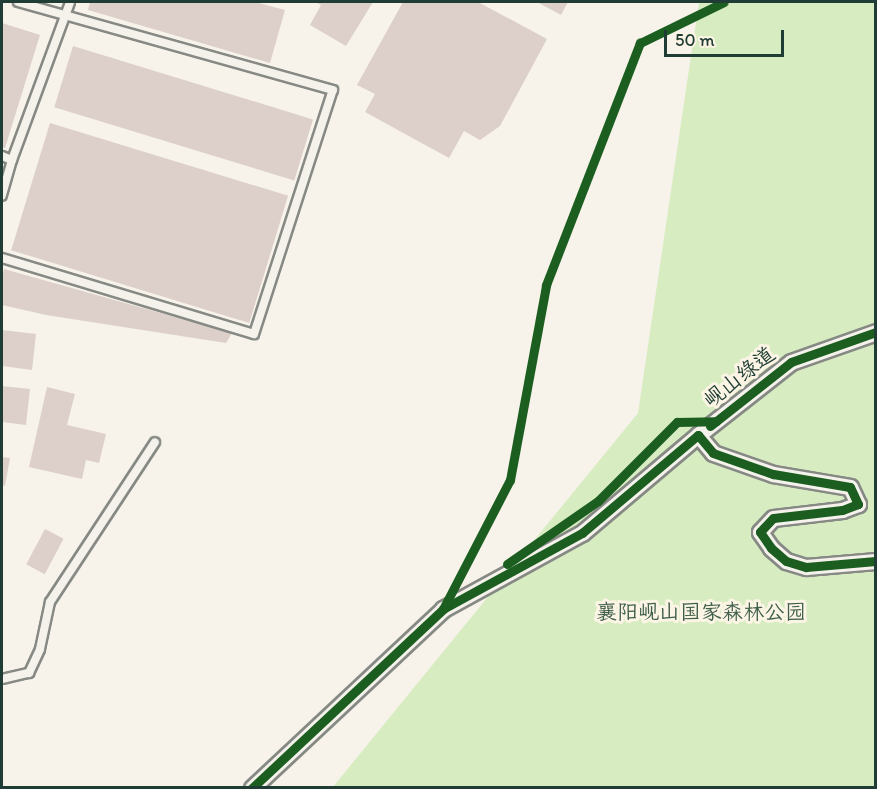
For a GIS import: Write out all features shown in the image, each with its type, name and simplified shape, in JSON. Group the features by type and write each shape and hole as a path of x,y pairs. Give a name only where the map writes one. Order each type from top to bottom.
{"street":[{"name":"岘山绿道","path":"252,788 442,609 582,533 698,435 791,362 876,332"},
{"path":"698,435 712,453 772,474 850,487 858,504 842,510 773,518 760,532 771,548 786,561 806,567 876,561"}],"lane":[{"path":"2,258 254,334 333,90 18,2"},
{"path":"2,196 12,160 70,2"},
{"path":"2,156 12,160"},
{"path":"2,679 28,673 40,649 50,602 155,442"}],"green space":[{"name":"襄阳岘山国家森林公园","path":"699,2 875,2 875,787 332,788 638,413"}],"building":[{"path":"90,2 255,2 285,10 270,63 88,10"},
{"path":"315,2 373,2 346,46 310,25 321,5"},
{"path":"403,2 478,2 547,39 500,126 480,140 464,131 449,158 365,112 375,94 357,85"},
{"path":"537,2 568,2 561,15"},
{"path":"2,23 40,35 5,148 2,147"},
{"path":"73,46 313,119 294,181 54,107"},
{"path":"50,123 288,196 249,323 11,250"},
{"path":"4,269 232,333 226,343 46,315 2,305"},
{"path":"2,330 36,334 32,370 2,366"},
{"path":"2,386 30,389 26,425 2,422"},
{"path":"47,387 75,394 67,425 106,434 99,463 86,460 82,479 29,467"},
{"path":"2,457 10,458 5,486 2,485"},
{"path":"45,529 64,539 45,574 26,564"}],"cycle path":[{"path":"443,609 510,480 546,285 640,43 724,2"},
{"path":"710,426 791,362 876,332"},
{"path":"507,564 598,501 677,422 716,421"},
{"path":"252,788 443,609 582,533 698,435 713,453 773,474 850,487 858,504 842,510 773,518 760,532 771,548 786,561 806,567 876,561"}]}
